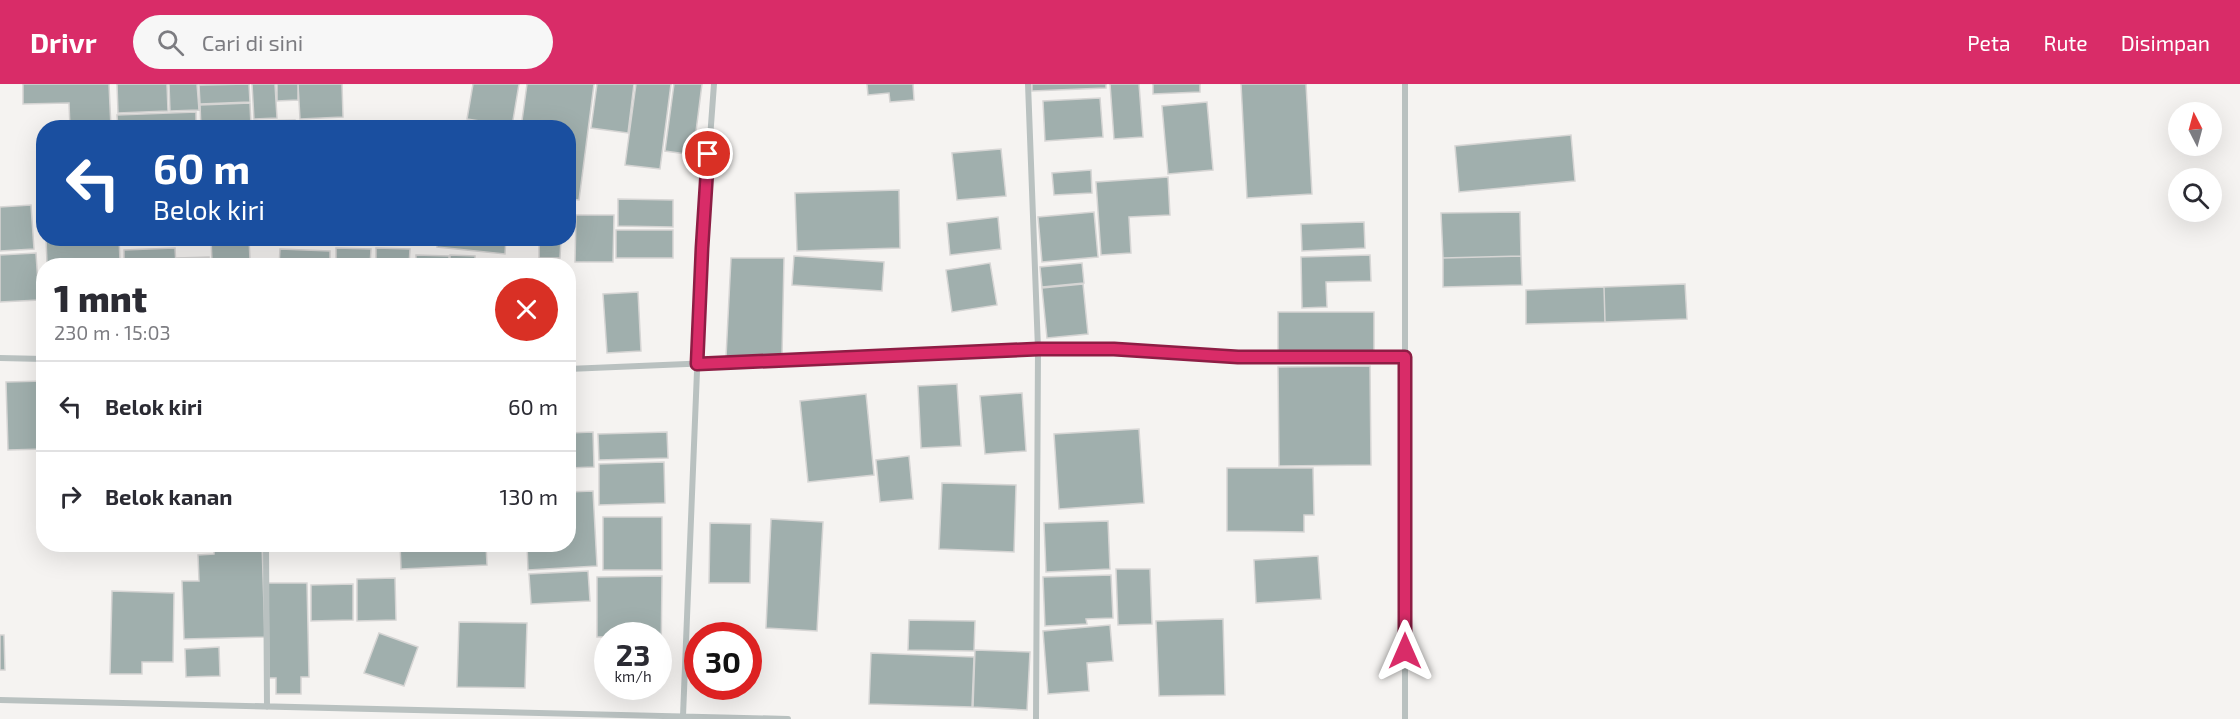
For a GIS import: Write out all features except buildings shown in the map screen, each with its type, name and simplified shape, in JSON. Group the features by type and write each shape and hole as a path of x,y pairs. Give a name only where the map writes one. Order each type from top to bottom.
{"street":[{"path":"683,717 702,248 714,84"},
{"path":"1028,84 1038,349 1036,719"},
{"path":"1405,84 1405,719"},
{"path":"576,369 1038,349 1114,349 1238,357 1405,357"},
{"path":"0,358 36,359"},
{"path":"266,552 267,706"},
{"path":"0,700 788,719"}],"route":[{"path":"708,154 697,364 1038,349 1114,349 1238,357 1405,357 1405,651"}]}
